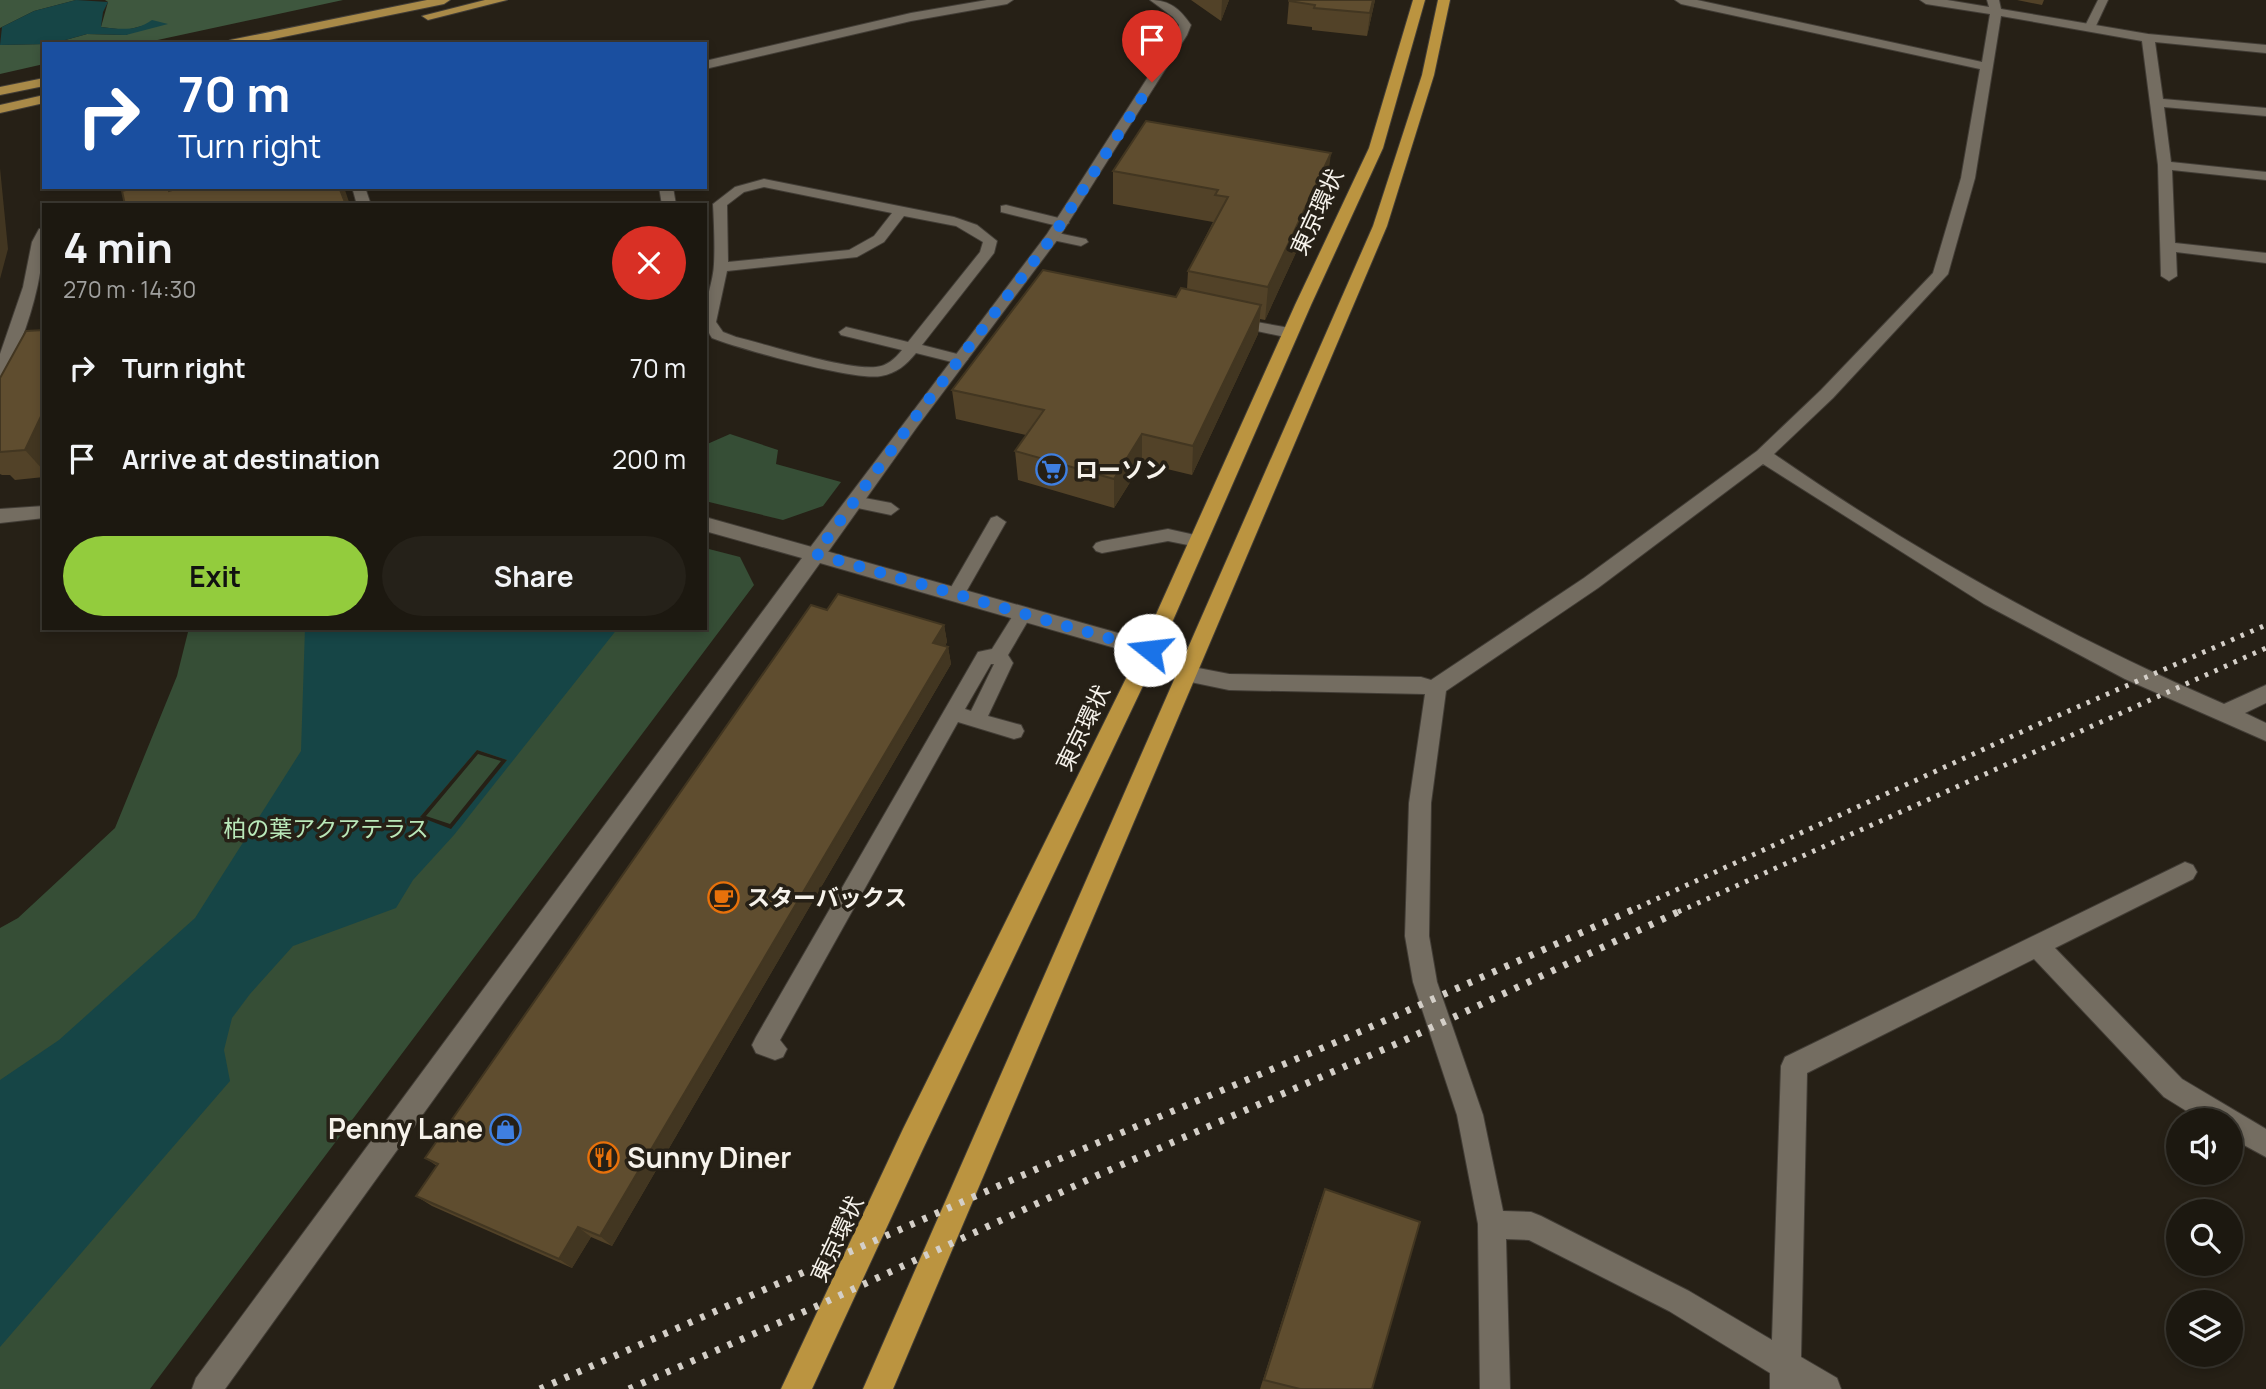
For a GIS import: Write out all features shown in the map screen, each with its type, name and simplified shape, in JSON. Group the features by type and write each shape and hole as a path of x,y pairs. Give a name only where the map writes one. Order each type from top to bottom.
{"highway":[{"name":"東京環状","path":"796,1389 919,1127 1150,650 1290,333 1376,148 1419,0"},
{"path":"878,1389 1380,226 1427,75 1444,0"}],"main road":[{"path":"240,42 444,0"},
{"path":"306,42 501,0"},
{"path":"0,91 42,82"},
{"path":"0,109 42,99"}],"street":[{"path":"707,64 907,13 1007,0"},
{"path":"207,1389 854,502 960,359 1030,278 1181,35 1185,25 1182,20 1156,0"},
{"path":"1681,0 1988,66"},
{"path":"1926,0 1995,7 2148,38 2266,49"},
{"path":"1494,1389 1492,1224 1470,1115 1425,982 1418,936 1420,803 1436,689 1441,682 1591,583 1763,455 1827,394 1940,274 1966,186 1988,66 1995,7"},
{"path":"2148,38 2165,165 2169,276"},
{"path":"2157,102 2266,112"},
{"path":"2165,165 2266,176"},
{"path":"0,374 39,272 38,241 42,235"},
{"path":"2170,247 2266,258"},
{"path":"1763,455 1803,483 1992,599 2132,673 2266,732"},
{"path":"0,516 42,512"},
{"path":"707,525 1150,650"},
{"path":"1188,674 1229,682 1421,685 1436,689"},
{"path":"2225,714 2266,692"},
{"path":"1785,1376 1794,1066 2185,872"},
{"path":"2036,945 2173,1088 2206,1108"},
{"path":"2243,1130 2266,1144"},
{"path":"1492,1224 1531,1226 1679,1301 1785,1376 1826,1389"}],"lane":[{"path":"2090,28 2103,0"},
{"path":"764,183 967,225 981,230 990,241 987,253 899,364 878,372 852,370 717,335 709,322 721,267 720,204 730,194 745,186 764,183"},
{"path":"1006,209 1058,229 1082,242"},
{"path":"721,267 852,254 879,239 901,211"},
{"path":"1223,320 1290,333"},
{"path":"846,332 960,359"},
{"path":"854,502 891,509"},
{"path":"956,594 997,522"},
{"path":"1102,547 1168,535 1198,541"},
{"path":"998,656 1023,614"},
{"path":"775,1048 764,1045 985,657 998,656"},
{"path":"976,720 1004,663 998,656"},
{"path":"953,713 1014,731"}],"green space":[{"path":"0,0 76,0 34,11 0,28"},
{"path":"105,0 343,0 148,42 58,42 87,34 126,35 146,25 126,30 101,27 108,2"},
{"path":"42,44 42,64 0,74 0,45"},
{"path":"730,434 778,450 776,464 841,482 823,506 783,520 707,501 707,444"},
{"name":"柏の葉アクアテラス","path":"707,549 740,557 754,585 150,1389 0,1389 0,928 18,918 115,828 177,676 188,630 707,630"}],"water":[{"path":"76,0 108,2 103,12 101,27 134,28 152,20 168,24 126,35 87,34 58,42 42,42 42,44 0,45 2,27 34,11"},
{"path":"305,630 616,630 454,835 413,880 396,908 293,946 250,994 232,1018 224,1050 230,1081 0,1347 0,1080 59,1040 195,918 301,751","holes":["477,750 507,760 451,828 420,817"]}],"pier":[{"path":"477,750 507,760 451,829 420,817","holes":["478,754 501,761 450,824 426,816"]}],"building":[{"path":"1289,0 1373,0 1370,13 1314,8 1315,5"},
{"path":"1146,121 1331,153 1268,287 1188,271 1228,197 1215,195 1218,190 1113,171"},
{"path":"340,189 345,203 125,203 122,191"},
{"path":"1043,270 1176,297 1181,288 1261,305 1193,446 1142,434 1114,479 1015,451 1044,410 952,390"},
{"path":"42,330 42,414 25,450 0,452 0,378 26,331"},
{"path":"838,594 944,625 933,643 948,647 600,1236 578,1227 559,1259 416,1196 438,1164 425,1158 811,605 827,610"},
{"path":"1325,1189 1420,1222 1372,1389 1300,1389 1264,1380"}],"railway":[{"path":"1628,912 2041,723 2266,625"},
{"path":"1678,912 2266,648"},
{"path":"540,1389 1057,1160 1346,1038 1632,910"},
{"path":"629,1389 817,1306 1096,1176 1405,1040 1682,910"}],"place":[{"name":"ローソン","path":"1052,470"},
{"name":"スターバックス","path":"724,898"},
{"name":"Penny Lane","path":"506,1129"},
{"name":"Sunny Diner","path":"604,1158"}],"route":[{"path":"1150,650 816,554 911,423 1024,277 1152,82"}]}
